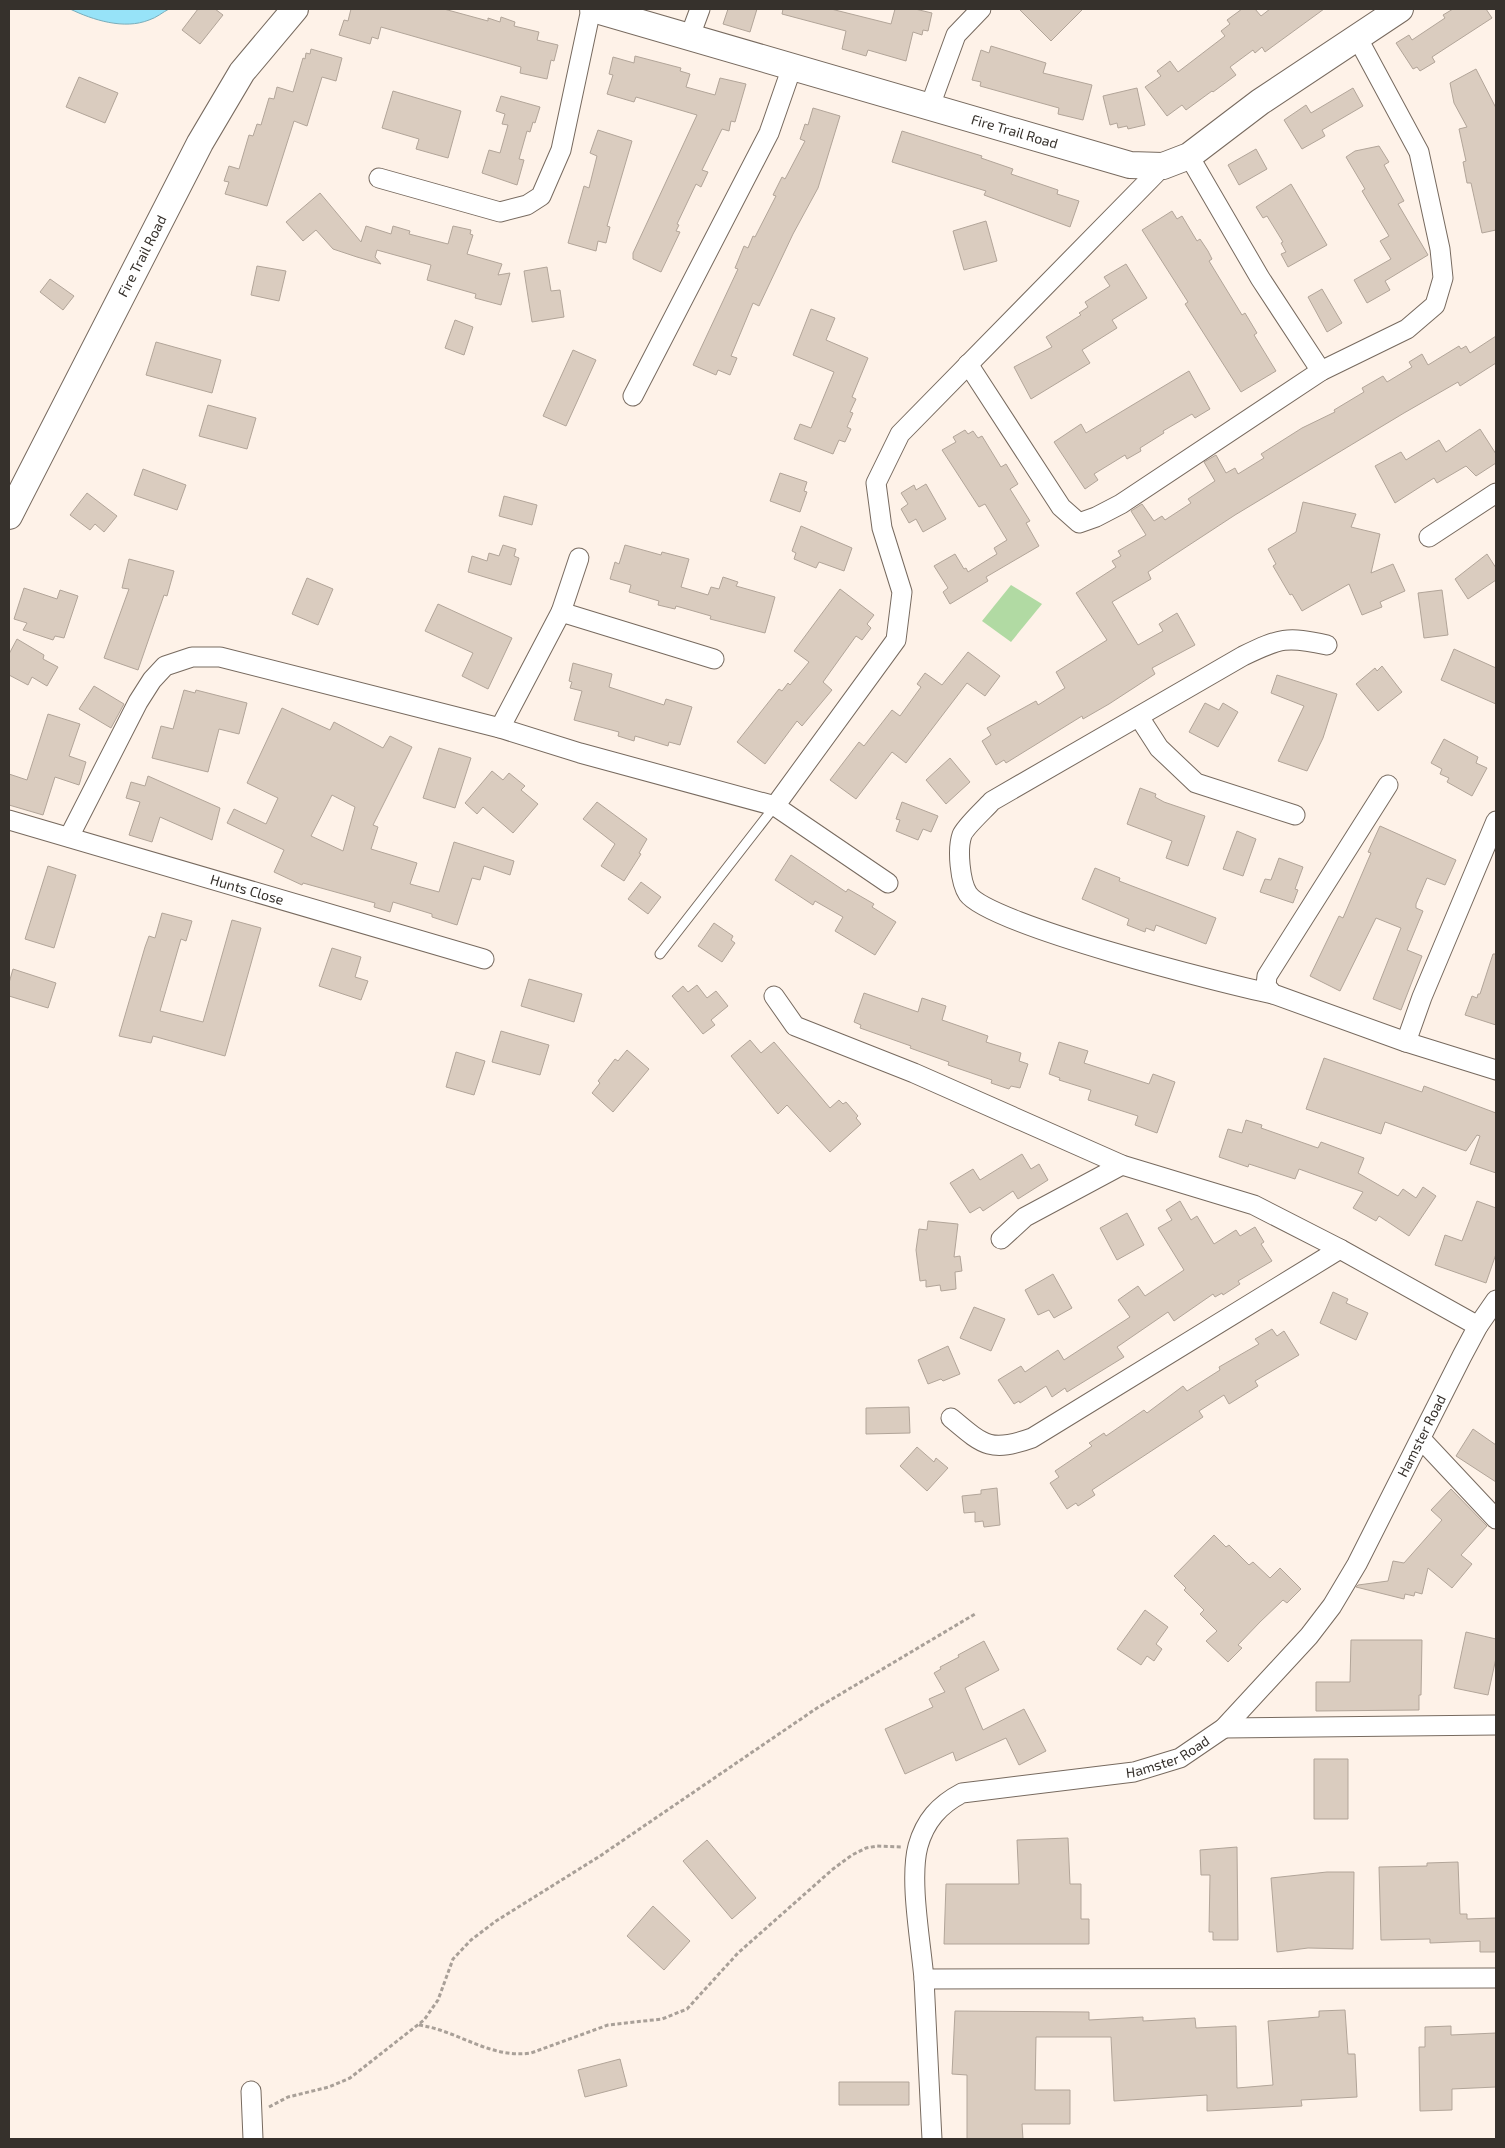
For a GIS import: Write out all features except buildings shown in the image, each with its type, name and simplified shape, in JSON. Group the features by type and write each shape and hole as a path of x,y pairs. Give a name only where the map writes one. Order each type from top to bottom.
{"street":[{"name":"Fire Trail Road","path":"9,516 200,143 242,72 295,9"},
{"name":"Fire Trail Road","path":"592,9 1130,165 1163,166 1189,156 1260,102 1400,9"},
{"path":"379,178 500,212 527,205 541,196 561,150 592,9"},
{"path":"690,36 700,9"},
{"path":"930,106 956,36 980,9"},
{"path":"968,364 1061,507 1079,523 1096,517 1121,504 1321,371 1407,329 1435,304 1443,278 1440,249 1419,152 1358,37"},
{"path":"633,396 769,133 792,67"},
{"path":"1189,156 1260,278 1321,371"},
{"path":"776,806 896,640 902,592 882,528 876,483 900,434 1163,166"},
{"path":"1429,536 1496,493"},
{"path":"500,728 561,612 579,558"},
{"path":"561,612 714,659"},
{"path":"1328,645 1301,639 1273,641 992,801 962,834 959,867 968,894 987,909 1010,919 1121,954 1272,994 1406,1042 1496,1070"},
{"path":"69,837 138,702 152,680 165,666 192,657 220,657 500,728 580,753 776,806 888,883"},
{"path":"1139,717 1159,748 1196,783 1295,815"},
{"path":"1272,994 1266,986 1267,976 1388,785"},
{"name":"Hunts Close","path":"9,820 484,959"},
{"path":"1406,1042 1418,1006 1496,821"},
{"path":"774,996 796,1026 914,1073 1122,1164 1254,1205 1340,1249 1478,1326"},
{"path":"1001,1239 1025,1217 1122,1164"},
{"path":"951,1418 978,1441 999,1446 1014,1444 1032,1438 1340,1249"},
{"name":"Hamster Road","path":"932,2139 924,1979 915,1878 917,1849 926,1823 934,1813 952,1798 962,1793 974,1790 1134,1772 1180,1758 1224,1728 1310,1636 1332,1606 1357,1564 1478,1326 1496,1300"},
{"path":"1421,1439 1496,1519"},
{"path":"1224,1728 1496,1725"},
{"path":"924,1979 1496,1978"},
{"path":"251,2091 253,2139"}],"lane":[{"path":"660,954 776,806"}],"path":[{"path":"252,2119 275,2102 340,2084 368,2066 432,2011 453,1959 472,1940 496,1921 600,1856 817,1708 975,1614"},
{"path":"418,2025 445,2031 495,2052 519,2055 531,2054 608,2025 650,2021 677,2014 696,2001 738,1952 833,1868 852,1854 877,1846 917,1849"}],"green space":[{"path":"1011,585 1042,604 1011,642 982,621"}],"water":[{"path":"70,9 169,9 152,19 139,23 119,24 89,17"}]}
